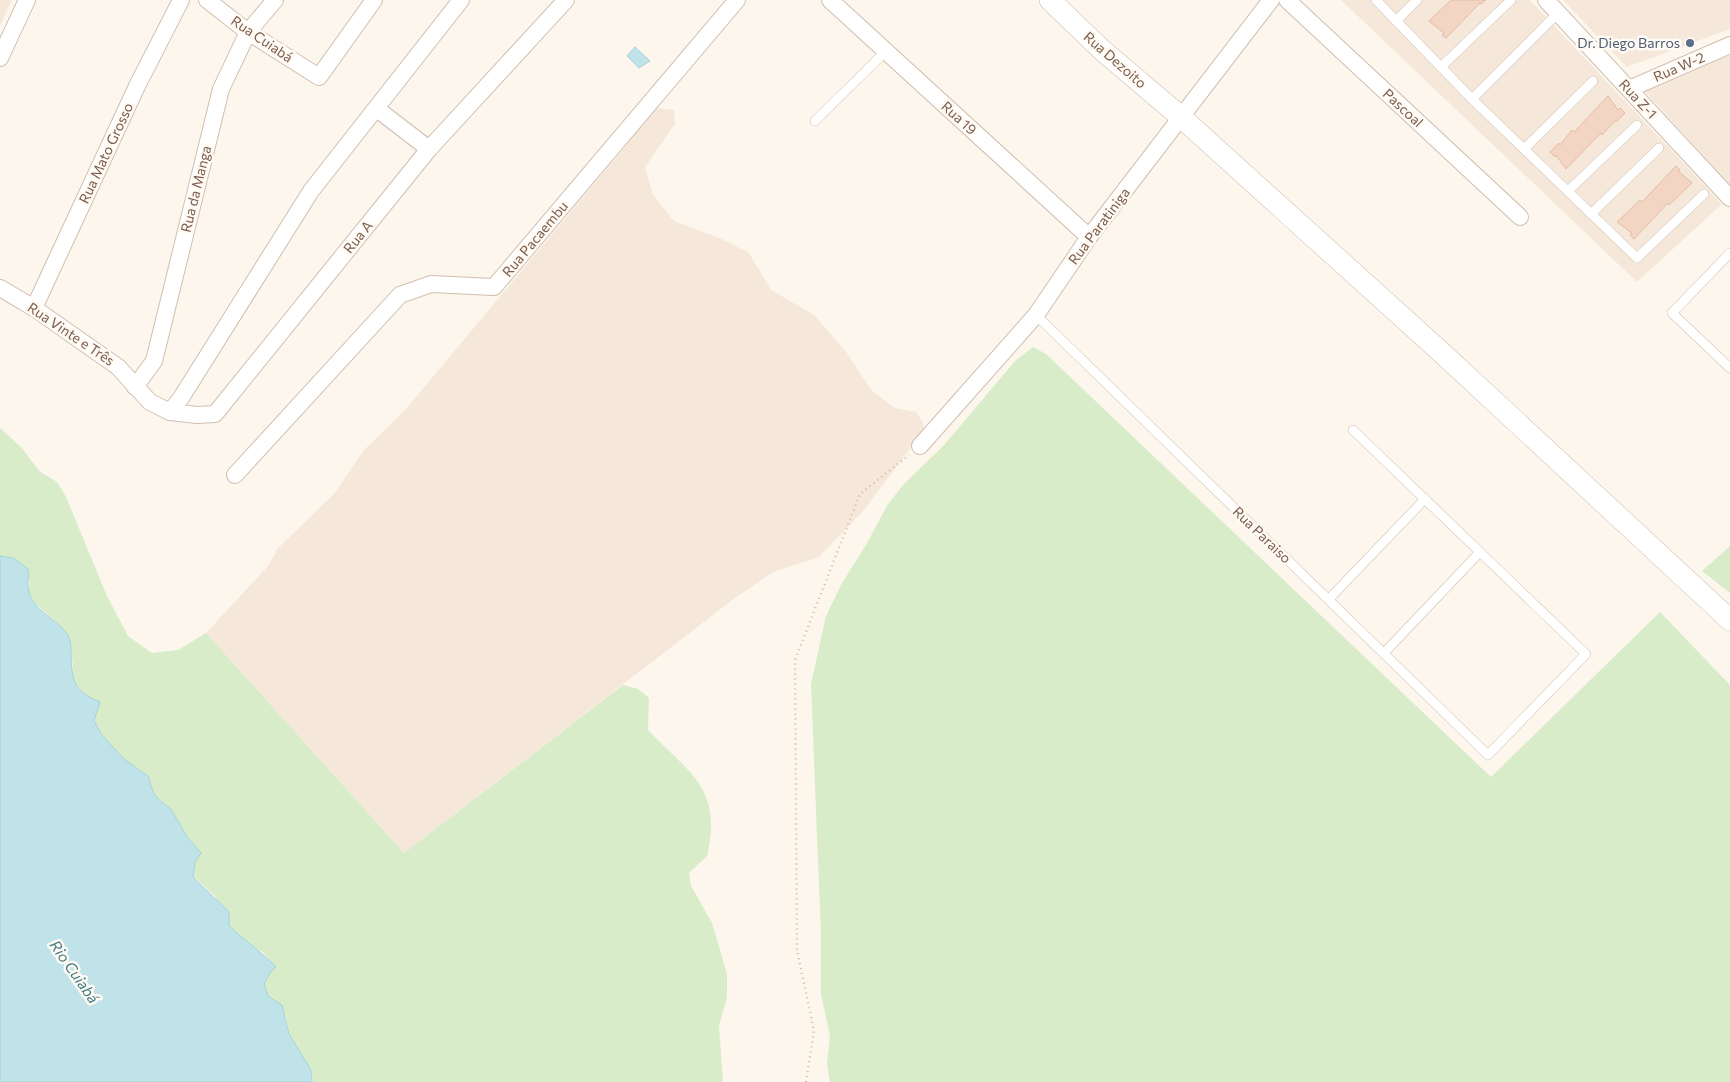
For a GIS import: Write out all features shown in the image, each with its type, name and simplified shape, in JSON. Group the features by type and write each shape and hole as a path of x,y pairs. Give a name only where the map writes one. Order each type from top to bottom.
{"street":[{"path":"0,58 27,0"},
{"name":"Rua Mato Grosso","path":"34,308 137,86 181,0"},
{"name":"Rua Cuiabá","path":"208,0 248,32 318,77 374,0"},
{"name":"Rua da Manga","path":"135,387 154,361 220,89 248,32 275,0"},
{"path":"170,412 182,398 310,192 377,109 460,0"},
{"name":"Rua A","path":"135,387 150,402 170,412 197,415 215,414 429,149 566,0"},
{"name":"Rua Pacaembu","path":"235,475 400,295 431,284 494,287 737,0"},
{"name":"Rua 19","path":"830,0 1089,237"},
{"name":"Rua Dezoito","path":"1050,0 1102,50 1182,118 1442,354 1730,620"},
{"name":"Rua Paratiniga","path":"920,446 1036,314 1089,237 1271,0"},
{"name":"Pascoal","path":"1287,0 1520,217"},
{"name":"Rua Z-1","path":"1546,0 1730,198"},
{"name":"Rua W-2","path":"1629,89 1730,45"},
{"path":"377,109 429,149"},
{"name":"Rua Vinte e Três","path":"0,288 34,308 118,367 135,387"}],"lane":[{"path":"1376,0 1472,99 1637,258 1704,194"},
{"path":"1396,20 1417,0"},
{"path":"1441,67 1511,0"},
{"path":"1472,99 1558,13"},
{"path":"815,121 886,51"},
{"path":"1524,149 1593,81"},
{"path":"1568,192 1637,125"},
{"path":"1591,214 1659,148"},
{"path":"1730,253 1672,313 1730,368"},
{"name":"Rua Paraiso","path":"1036,314 1488,755 1586,654 1480,552"},
{"path":"1353,430 1480,552 1384,653"},
{"path":"1329,599 1426,499"}],"path":[{"path":"806,1082 814,1031 797,950 794,660 860,494 920,446"}],"shaded area":[{"path":"0,0 12,0 0,26"},
{"path":"1341,0 1530,0 1722,204 1637,282"},
{"path":"1563,0 1730,0 1730,29 1627,67"},
{"path":"1730,55 1730,185 1641,87"},
{"path":"657,108 674,110 675,124 645,167 653,195 674,221 722,239 749,253 771,290 814,315 847,353 871,390 895,408 916,412 923,422 924,430 864,510 819,557 773,572 735,598 404,853 206,633 268,566 278,548 334,494 364,450 406,409 625,147 641,122"}],"green space":[{"path":"1033,347 1046,354 1491,777 1660,612 1730,685 1730,1082 830,1082 827,1063 830,1036 821,994 821,936 811,684 826,616 842,583 866,545 888,504 905,483 944,445 1016,360"},
{"path":"0,428 22,448 39,471 57,482 66,497 107,596 128,636 152,653 178,650 206,633 404,853 623,685 638,689 649,698 648,730 689,771 699,784 706,798 710,814 711,833 707,856 689,873 691,886 712,923 727,974 727,997 719,1026 723,1082 312,1082 311,1070 289,1034 286,1016 268,996 264,984 271,970 276,968 263,952 254,949 229,926 215,896 193,876 195,861 201,853 187,837 171,809 159,800 153,792 148,776 124,759 102,735 94,721 86,696 75,684 72,674 73,667 69,637 34,602 28,591 30,582 13,558 0,556"},
{"path":"1730,546 1730,593 1702,571"}],"water":[{"path":"635,47 650,61 639,68 627,56"},
{"name":"Rio Cuiabá","path":"0,556 13,558 28,569 28,590 32,599 69,637 73,678 76,684 84,694 100,702 94,721 102,735 124,759 148,776 153,792 159,800 171,809 187,837 201,853 195,862 193,877 229,912 229,926 276,967 271,971 264,984 268,996 282,1005 289,1034 311,1070 312,1082 0,1082"}],"building":[{"path":"1451,0 1486,0 1480,3 1446,38 1442,35 1444,33 1429,21"},
{"path":"1608,96 1618,110 1620,108 1625,113 1602,135 1601,133 1566,169 1556,155 1555,157 1550,152 1559,143 1560,145 1572,130 1574,132"},
{"path":"1676,166 1680,170 1678,171 1692,183 1669,205 1668,203 1634,239 1630,235 1632,233 1617,222 1640,200 1642,202"}],"place":[{"name":"Dr. Diego Barros","path":"1690,43"}]}
